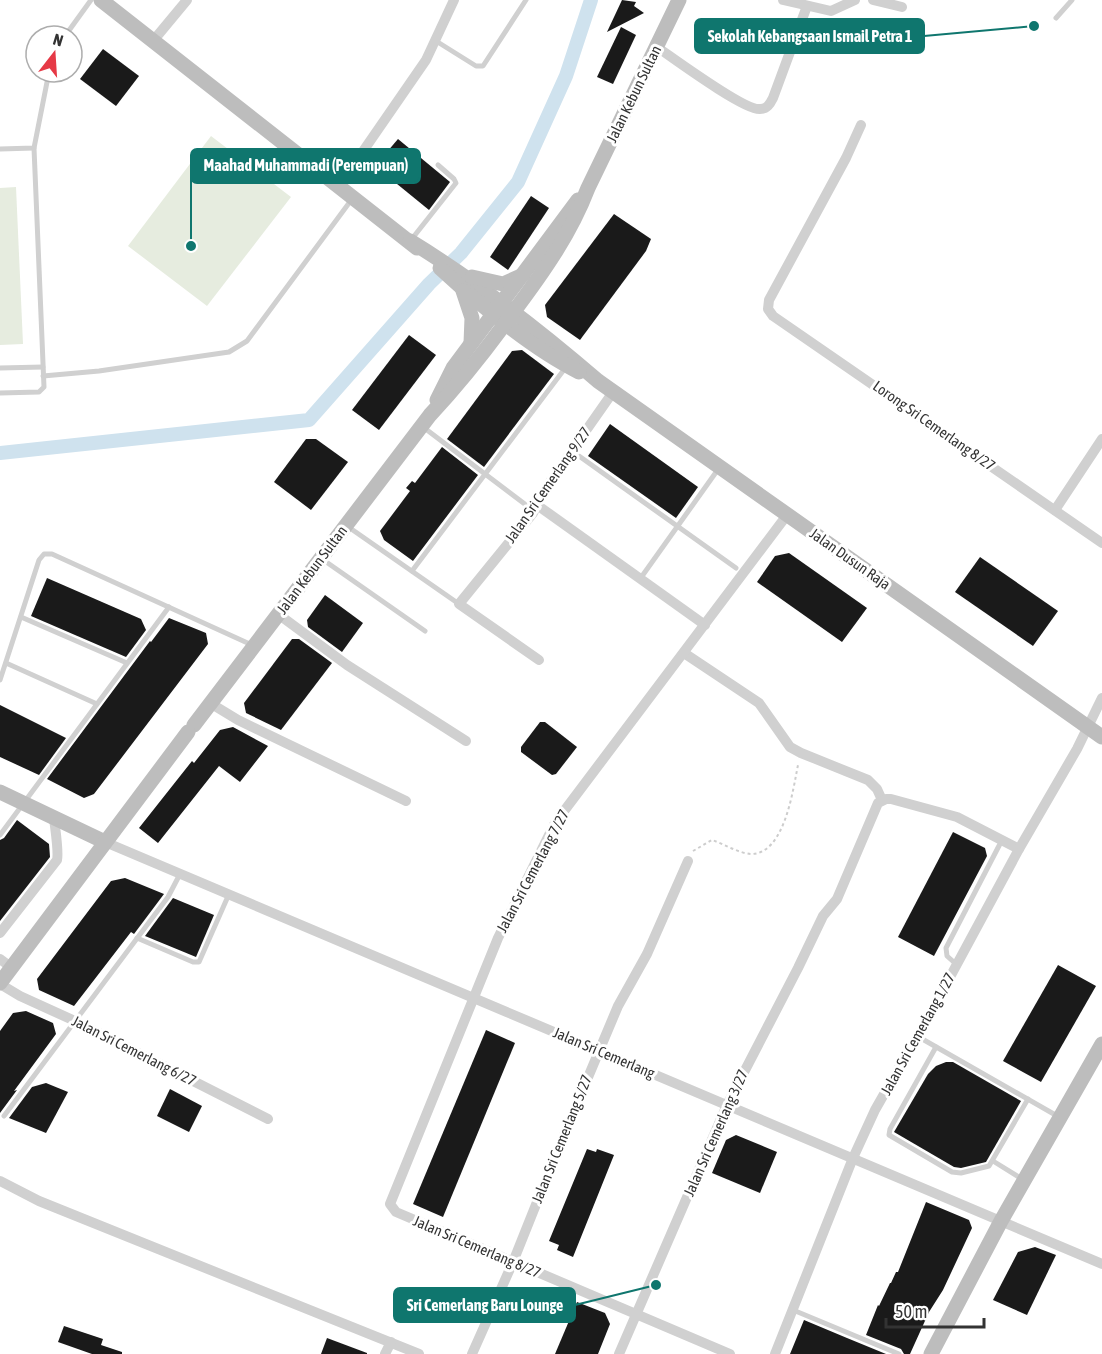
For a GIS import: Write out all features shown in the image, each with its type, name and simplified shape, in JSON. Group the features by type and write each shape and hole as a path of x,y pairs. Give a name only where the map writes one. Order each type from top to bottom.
{"main road":[{"path":"101,0 504,313"},
{"name":"Jalan Kebun Sultan","path":"426,420 453,368 470,346 504,313 560,247 577,217 588,188 679,0"},
{"name":"Jalan Kebun Sultan","path":"0,984 6,963 105,842 426,420 463,380 504,313 523,275 564,217 588,188"},
{"path":"459,279 498,284 523,275"},
{"path":"459,279 472,318 470,346"},
{"name":"Jalan Dusun Raja","path":"504,313 552,358 598,381"},
{"name":"Jalan Dusun Raja","path":"504,313 560,348 613,392 1102,737"},
{"path":"0,792 105,842"},
{"path":"931,1354 1001,1221 1102,1044"}],"street":[{"path":"153,41 187,0"},
{"path":"339,186 426,60 454,0"},
{"path":"783,0 835,10 855,0"},
{"path":"873,0 902,8"},
{"path":"657,47 741,103 757,110 763,109 773,98 807,6"},
{"name":"Lorong Sri Cemerlang 8/27","path":"861,125 846,158 769,300 768,309 773,316 888,393 1102,543"},
{"name":"Jalan Sri Cemerlang 9/27","path":"459,604 536,508 544,489 613,392"},
{"path":"1055,510 1101,444"},
{"path":"536,508 705,625"},
{"name":"Jalan Sri Cemerlang 7/27","path":"391,1207 391,1200 498,938 562,811 787,515"},
{"path":"459,604 539,660"},
{"path":"278,614 347,665 466,741"},
{"path":"684,653 759,703 790,747 868,780 877,789 882,800 891,799 957,817 1018,849"},
{"name":"Jalan Sri Cemerlang 1/27","path":"775,1354 853,1158 875,1110 1102,698"},
{"path":"210,704 238,720 406,801"},
{"name":"Jalan Sri Cemerlang 3/27","path":"619,1354 727,1105 823,916 837,899 874,808 882,800"},
{"path":"0,933 57,860 54,818"},
{"name":"Jalan Sri Cemerlang","path":"105,842 1102,1264"},
{"name":"Jalan Sri Cemerlang 5/27","path":"472,1354 513,1262 618,1006 647,954 688,861"},
{"name":"Jalan Sri Cemerlang 6/27","path":"0,984 268,1119"},
{"path":"0,1181 39,1201 419,1354"},
{"name":"Jalan Sri Cemerlang 8/27","path":"391,1207 396,1212 730,1354"},
{"path":"385,1354 391,1342"}],"lane":[{"path":"74,24 91,0"},
{"path":"436,41 476,66 483,66 526,0"},
{"path":"1056,18 1072,0"},
{"path":"0,393 41,392 44,387 34,148 47,84"},
{"path":"0,149 34,148"},
{"path":"410,241 456,183 438,165"},
{"path":"43,376 99,371 229,352 238,348 247,341 353,197"},
{"path":"412,572 567,366"},
{"path":"0,369 43,367"},
{"path":"426,420 486,474 536,508"},
{"path":"572,451 736,568"},
{"path":"640,579 720,467"},
{"path":"345,526 459,604"},
{"path":"0,680 39,560 44,554 254,646"},
{"path":"321,558 425,631"},
{"path":"0,835 169,607"},
{"path":"21,617 127,663"},
{"path":"6,663 97,704"},
{"path":"956,964 947,956 946,948 1002,840"},
{"path":"4,1116 168,897 180,874"},
{"path":"137,938 193,962 199,962 229,894"},
{"path":"917,1036 1060,1118"},
{"path":"936,1047 890,1129 889,1135 894,1139 957,1173 985,1167 993,1161 1028,1099"},
{"path":"993,1161 1025,1180"},
{"path":"792,1310 899,1354"}],"path":[{"path":"688,861 693,851 712,840 748,854 765,849 776,838 786,817 801,753"}],"shaded area":[{"path":"211,136 291,197 207,306 128,246"},
{"path":"16,187 23,344 0,345 0,188"}],"building":[{"path":"622,0 636,2 634,6 644,13 607,32"},
{"path":"621,27 636,35 613,84 597,77"},
{"path":"103,49 139,76 116,106 84,82 84,74"},
{"path":"398,139 450,182 429,210 375,166"},
{"path":"531,196 549,208 508,270 490,257"},
{"path":"614,214 651,239 646,251 580,340 547,317 545,305"},
{"path":"409,335 436,355 379,430 352,410"},
{"path":"522,350 554,374 484,467 447,439 512,351"},
{"path":"610,424 698,487 676,518 588,456"},
{"path":"306,439 316,439 348,462 311,510 274,482"},
{"path":"442,447 478,475 413,561 384,540 380,531 410,491 406,488 412,481 415,483"},
{"path":"789,553 867,608 842,642 757,582 775,556"},
{"path":"980,557 1058,611 1033,646 955,592"},
{"path":"47,578 141,619 146,630 126,657 31,616"},
{"path":"325,595 363,623 342,652 308,627 307,620"},
{"path":"169,618 206,633 208,644 94,794 84,798 47,779 150,641"},
{"path":"292,639 299,639 332,663 281,730 246,713 244,703"},
{"path":"0,705 66,738 39,775 0,757"},
{"path":"540,722 545,722 577,747 556,774 552,775 521,752 521,747"},
{"path":"233,727 268,746 240,782 219,766 158,843 139,828 192,761 194,763 220,730"},
{"path":"17,820 49,844 50,857 0,921 0,840"},
{"path":"953,832 985,848 987,856 934,956 898,937"},
{"path":"125,878 164,894 134,934 131,932 74,1006 39,990 37,979 111,881"},
{"path":"173,898 214,915 196,957 145,936"},
{"path":"1058,965 1096,986 1041,1082 1003,1061"},
{"path":"26,1011 53,1023 56,1034 0,1113 0,1031 13,1013"},
{"path":"486,1030 515,1043 443,1217 413,1204"},
{"path":"953,1062 1021,1101 986,1162 961,1168 954,1167 894,1132 928,1074 936,1066"},
{"path":"46,1083 68,1092 46,1133 9,1118 32,1087"},
{"path":"170,1089 202,1106 189,1132 157,1116"},
{"path":"736,1135 777,1152 760,1193 712,1173 726,1140"},
{"path":"587,1149 596,1152 597,1149 614,1155 573,1257 557,1250 559,1245 549,1241"},
{"path":"926,1202 969,1220 972,1228 910,1354 904,1354 901,1349 866,1335 878,1305 898,1272"},
{"path":"1035,1247 1056,1255 1027,1315 993,1300 1018,1252"},
{"path":"577,1302 605,1313 610,1324 598,1354 555,1354"},
{"path":"804,1320 847,1338 886,1354 790,1354"},
{"path":"64,1326 103,1339 101,1345 122,1352 122,1354 92,1354 58,1342"},
{"path":"327,1338 367,1353 367,1354 321,1354"}],"waterway":[{"path":"0,453 309,420 429,284 461,253 518,182 566,76 591,0"}],"place":[{"name":"Sekolah Kebangsaan Ismail Petra 1","path":"1034,26"},
{"name":"Maahad Muhammadi (Perempuan)","path":"191,246"},
{"name":"Sri Cemerlang Baru Lounge","path":"656,1285"}]}
